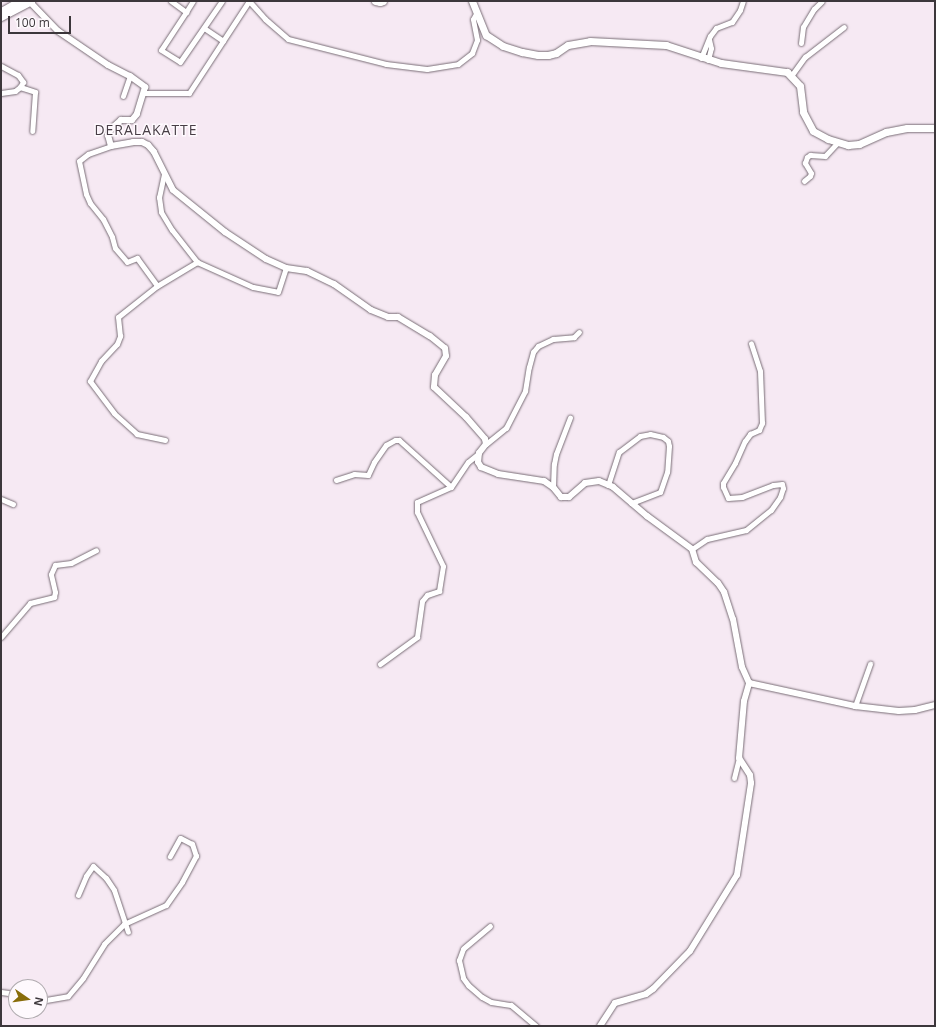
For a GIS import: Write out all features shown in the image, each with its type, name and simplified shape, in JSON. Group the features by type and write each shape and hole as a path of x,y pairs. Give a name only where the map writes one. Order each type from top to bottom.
{"main road":[{"path":"1,11 19,1"},
{"path":"1,17 30,1"},
{"path":"375,1 383,1"},
{"path":"472,1 486,35 503,46 538,55 556,53 576,42 604,41 666,45 682,49 704,59 721,63 787,72 800,86 803,112 813,131 848,145 859,144 886,132 907,128 935,128"}],"street":[{"path":"30,1 58,31 108,65 130,76 145,87 137,114 132,120 122,120 111,129 108,136 111,146"},
{"path":"171,1 186,12"},
{"path":"193,1 161,50 180,62 222,1"},
{"path":"143,93 190,93 249,1 280,34 293,42 386,64 427,69 458,64 472,53 477,40 473,19 477,12"},
{"path":"704,59 709,38 716,28 732,22 740,10 743,1"},
{"path":"801,43 803,27 814,9 822,1"},
{"path":"791,76 805,57 844,27"},
{"path":"204,28 223,42"},
{"path":"1,66 18,75 23,82 15,91 1,93"},
{"path":"123,96 130,76"},
{"path":"20,87 36,92 32,131"},
{"path":"157,286 137,258 127,262 115,248 112,237 103,220 90,203 86,194 79,161 88,154 111,146 133,142 142,142 148,145 154,152 173,190 225,232 266,259 286,268 307,271 334,284 371,310 388,317 398,317 414,325 445,348 446,356 435,375 434,386 480,432 486,444"},
{"path":"804,181 810,176 811,173 805,162 806,157 810,155 825,156 838,142"},
{"path":"164,174 159,197 161,212 172,230 197,262 253,287 278,292 286,268"},
{"path":"164,440 137,434 114,413 90,381 102,361 117,344 120,336 118,317 157,286 197,262"},
{"path":"380,664 417,636 422,601 427,595 439,591 443,566 417,512 417,502 451,487 468,462 479,453 486,444 506,428 525,392 528,367 533,352 538,346 553,340 574,337 579,332"},
{"path":"692,549 706,539 746,530 771,510 780,497 783,488 782,484 773,485 742,497 728,498 723,487 723,483 735,463 745,441 750,434 759,430 762,423 760,371 751,343"},
{"path":"553,487 556,454 570,418"},
{"path":"608,485 619,452 640,436 650,434 663,436 668,441 669,446 667,472 663,486 660,492 631,503"},
{"path":"336,480 354,474 368,475 374,462 386,445 395,440 399,440 451,487"},
{"path":"479,453 478,462 489,472 544,481 553,487 561,497 569,497 579,490 585,483 599,481 613,487 631,503 692,549 696,562 718,583 724,592 733,619 742,667 749,683 744,701 739,758 734,778"},
{"path":"1,499 12,504"},
{"path":"1,637 30,603 54,596 55,592 51,574 55,565 71,562 96,550"},
{"path":"855,706 870,664"},
{"path":"749,683 855,706 898,711 915,710 935,705"},
{"path":"600,1026 615,1003 646,994 653,989 690,951 737,875 751,783 750,775 739,758"},
{"path":"48,1000 68,996 82,978 104,944 124,924 166,905 182,882 196,856 192,844 180,838 170,856"},
{"path":"78,895 86,876 93,866 106,878 114,890 124,924 128,932"},
{"path":"490,926 463,949 459,960 463,978 468,985 482,997 491,1002 512,1005 536,1026"}],"district":[{"name":"DERALAKATTE","path":"146,130"}]}
